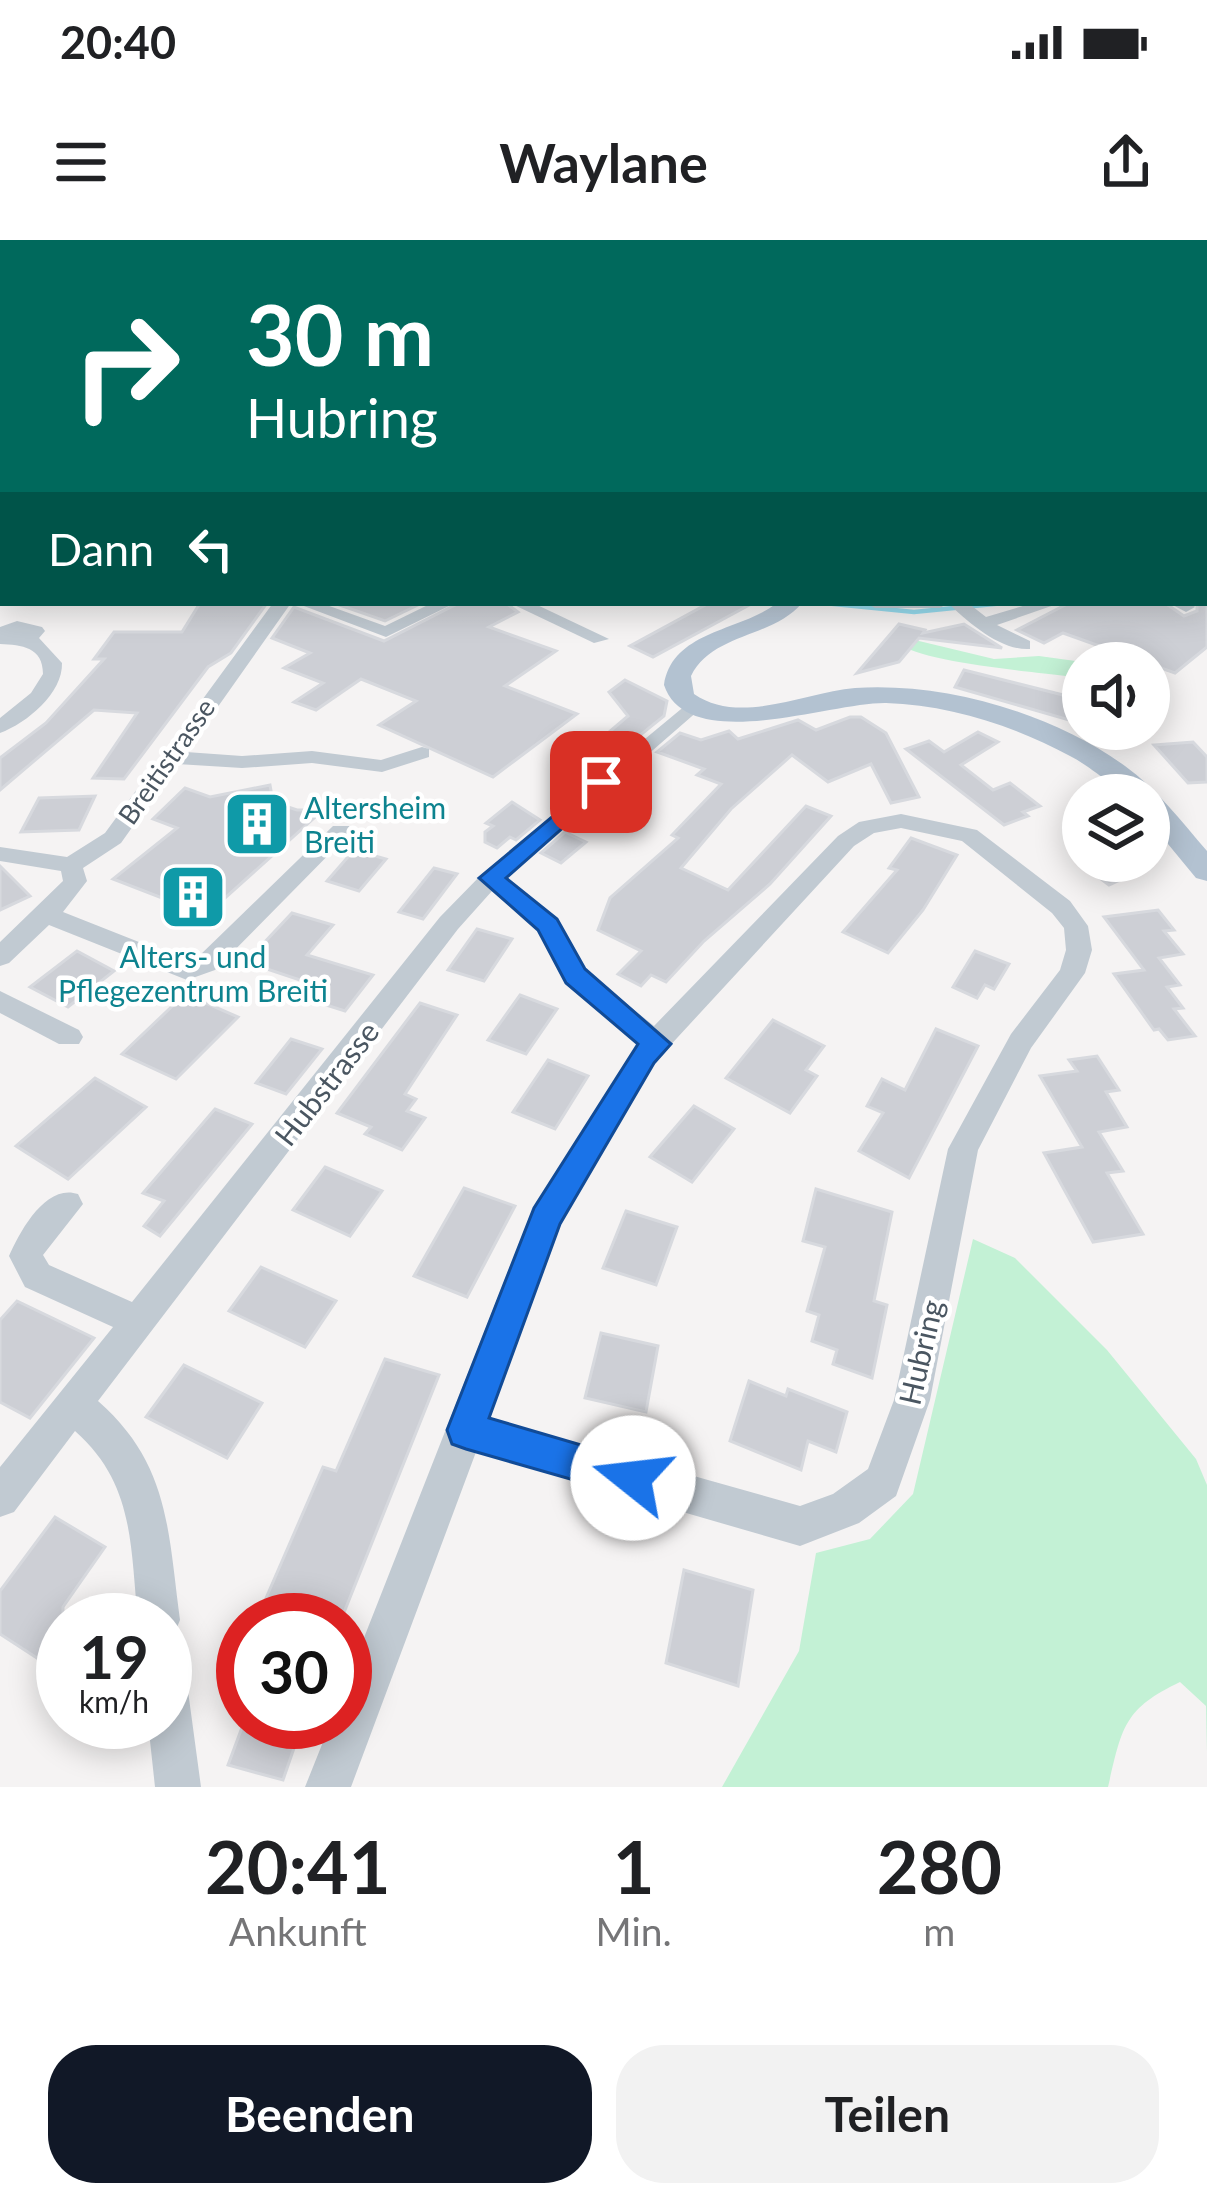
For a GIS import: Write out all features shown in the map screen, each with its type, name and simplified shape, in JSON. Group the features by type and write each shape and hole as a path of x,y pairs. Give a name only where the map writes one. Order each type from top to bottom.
{"main road":[{"path":"788,606 699,650 679,671 677,686 692,706 734,715 860,696 919,699 1054,736 1098,758 1117,774"},
{"path":"1170,827 1207,871"}],"street":[{"name":"Breitistrasse","path":"0,957 47,916 75,881 71,865 113,838 280,606"},
{"path":"313,606 386,632 440,606"},
{"path":"526,606 600,639"},
{"path":"969,612 1024,606"},
{"path":"969,612 1024,645"},
{"path":"0,728 50,684 54,667 49,654 28,639"},
{"name":"Hubstrasse","path":"0,1498 449,923 490,878 692,706"},
{"path":"171,757 242,762 312,757 382,766 422,753"},
{"name":"Hubring","path":"901,820 969,836 1061,907 1076,926 1079,950 1072,973 1021,1041 963,1149 912,1400 882,1482 845,1509 800,1526 466,1430 545,1218 644,1055 657,1044 846,841 867,827 901,820"},
{"path":"47,916 187,971 206,964 341,831"},
{"path":"0,854 71,865"},
{"path":"490,878 548,925 575,976 657,1044"},
{"path":"0,1001 69,1037"},
{"path":"67,1204 40,1230 25,1256 37,1276 140,1322"},
{"path":"74,1405 115,1441 145,1501 155,1593"},
{"path":"328,1787 466,1430"},
{"path":"174,1749 178,1787"}],"green space":[{"path":"919,641 994,659 1062,659 1062,675 957,662 899,643"},
{"path":"973,1239 1015,1258 1107,1350 1196,1459 1207,1485 1207,1752 1206,1706 1180,1682 1147,1702 1128,1722 1108,1787 722,1787 799,1651 816,1553 870,1539 913,1494"}],"building":[{"path":"198,606 265,606 231,653 208,667 124,779 93,778 137,713 94,710 0,790 0,758 46,723 104,659 94,659 114,632 182,632"},
{"path":"342,606 416,606 385,621"},
{"path":"453,606 510,606 518,612 489,627 556,651 505,686 577,714 493,777 379,725 416,701 361,679 316,710 294,702 323,683 284,668 310,653 272,638 294,607 384,641"},
{"path":"703,606 747,606 653,657 630,646"},
{"path":"1063,606 1169,606 1184,616 1197,611 1197,606 1207,606 1207,647 1175,673 1170,671 1170,642 1088,642 1063,633 1044,643 1017,630"},
{"path":"899,624 925,630 923,633 964,624 1002,648 919,638 899,662 857,673"},
{"path":"964,670 1062,695 1062,718 955,687"},
{"path":"625,680 667,701 664,716 597,770 575,761 628,716 609,692"},
{"path":"861,717 886,733 919,797 891,803 871,764 828,782 792,755 731,809 681,868 728,890 806,806 831,816 770,884 704,941 666,982 651,975 641,986 618,974 641,951 598,930 610,898 678,838 672,835 721,784 697,775 704,769 657,752 680,733 701,740 729,731 738,739 798,720 816,730"},
{"path":"978,732 998,742 961,765 993,790 1010,783 1040,806 1023,812 1028,816 1004,825 906,749 929,741 944,752"},
{"path":"1193,742 1207,757 1207,782 1188,783 1158,750 1170,750 1170,744"},
{"path":"270,785 273,802 297,810 323,810 206,915 113,879 177,828 153,819 185,788 210,797"},
{"path":"95,796 79,830 21,832 39,798"},
{"path":"512,802 540,820 516,840 510,837 497,848 485,842 485,832 493,826 486,823"},
{"path":"565,832 586,842 561,863 541,853"},
{"path":"911,838 957,855 923,910 888,953 843,932 897,870 889,868"},
{"path":"354,850 386,859 359,891 327,881"},
{"path":"0,866 30,896 0,910"},
{"path":"434,868 457,874 423,919 399,912"},
{"path":"1158,910 1174,930 1164,931 1183,954 1159,958 1180,985 1167,987 1183,1008 1174,1009 1195,1036 1168,1040 1159,1029 1154,1030 1114,974 1144,970 1104,917"},
{"path":"292,913 333,925 307,955 373,975 345,1011 304,998 315,985 246,962"},
{"path":"477,929 512,939 484,981 448,970"},
{"path":"77,951 114,971 68,1007 30,987"},
{"path":"975,951 1009,964 994,989 985,985 977,998 953,987"},
{"path":"185,994 238,1017 176,1079 122,1054"},
{"path":"520,995 557,1009 526,1054 488,1040"},
{"path":"420,1003 457,1015 405,1094 416,1099 407,1111 425,1118 402,1150 365,1134 371,1127 337,1113"},
{"path":"773,1020 824,1046 806,1070 817,1076 790,1113 726,1078"},
{"path":"936,1029 978,1046 909,1178 859,1151 883,1113 867,1106 882,1079 905,1090"},
{"path":"291,1039 322,1049 286,1094 256,1083"},
{"path":"1097,1056 1119,1090 1106,1092 1127,1127 1099,1132 1123,1171 1107,1173 1143,1234 1093,1242 1044,1153 1082,1147 1040,1076 1077,1071 1069,1060"},
{"path":"548,1060 588,1076 555,1129 513,1112"},
{"path":"95,1078 146,1107 68,1179 16,1146"},
{"path":"694,1106 734,1129 692,1182 650,1157"},
{"path":"215,1109 252,1124 160,1236 144,1226 164,1201 143,1193"},
{"path":"325,1167 382,1191 350,1236 293,1210"},
{"path":"464,1188 515,1206 467,1297 414,1276"},
{"path":"816,1189 892,1212 874,1301 887,1305 872,1378 833,1364 837,1350 812,1341 819,1315 807,1311 825,1247 803,1241"},
{"path":"626,1211 677,1227 656,1285 603,1268"},
{"path":"261,1267 336,1301 305,1347 229,1311"},
{"path":"17,1301 94,1338 30,1418 0,1402 0,1320"},
{"path":"601,1333 658,1346 646,1412 585,1398"},
{"path":"385,1359 439,1375 352,1593 268,1593 323,1467 336,1471"},
{"path":"184,1365 262,1403 227,1458 146,1417"},
{"path":"749,1381 786,1396 788,1389 847,1412 836,1452 808,1441 801,1470 730,1441"},
{"path":"55,1517 105,1547 73,1593 36,1593 36,1657 0,1634 0,1591"},
{"path":"684,1570 753,1590 738,1686 666,1663"},
{"path":"234,1749 294,1749 283,1780 228,1765"}],"waterway":[{"path":"854,606 914,612 974,606"}],"place":[{"name":"Altersheim Breiti","path":"257,824"},
{"name":"Alters- und Pflegezentrum Breiti","path":"193,897"}],"route":[{"path":"601,782 490,878 548,925 575,976 657,1044 644,1055 545,1218 466,1430 633,1478"}]}
